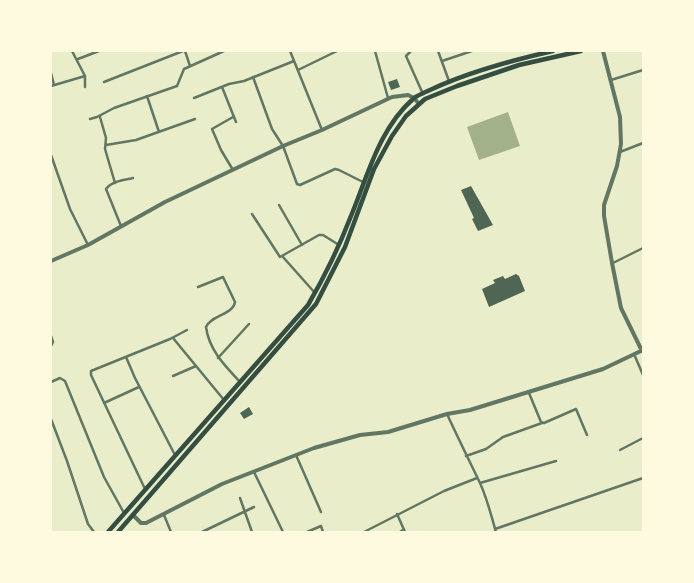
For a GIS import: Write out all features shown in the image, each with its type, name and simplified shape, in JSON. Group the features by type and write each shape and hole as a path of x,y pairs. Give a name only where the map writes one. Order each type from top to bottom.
{"main road":[{"path":"108,532 308,305 339,245 374,154 401,112 414,98 450,81 542,52 553,51"},
{"path":"118,532 316,304 345,247 379,161 392,136 406,116 425,99 449,89 519,65 581,51"}],"street":[{"path":"72,51 78,59 85,76 85,87"},
{"path":"78,59 88,53 99,51"},
{"path":"104,82 184,51 190,66"},
{"path":"90,119 114,108 177,86 182,71 224,51"},
{"path":"290,51 322,130"},
{"path":"298,70 337,51"},
{"path":"375,51 388,99"},
{"path":"411,51 406,56 423,94"},
{"path":"438,51 450,81"},
{"path":"442,61 472,51"},
{"path":"133,515 143,523 222,484 314,448 360,436 388,432 448,414 470,410 603,370 642,350 621,308 612,263 604,204 620,152 620,117 604,51"},
{"path":"194,98 253,78 294,61"},
{"path":"611,80 643,70"},
{"path":"51,73 53,85 85,76"},
{"path":"253,78 272,129 283,146 297,184 300,185 335,169 364,183"},
{"path":"222,87 236,122"},
{"path":"51,261 88,245 165,202 392,97 408,95 419,104"},
{"path":"148,96 159,132"},
{"path":"100,116 106,138 105,150 115,183"},
{"path":"233,116 212,129 221,150 233,170"},
{"path":"106,145 136,140 195,119"},
{"path":"620,152 643,143"},
{"path":"51,155 70,209 88,245"},
{"path":"121,226 107,187 133,178"},
{"path":"279,206 302,245"},
{"path":"252,214 278,256 283,257 315,293"},
{"path":"283,257 315,237 322,235 339,245"},
{"path":"612,263 643,248"},
{"path":"198,287 223,277 235,302 233,308 210,320 206,327 212,347 218,358 240,382"},
{"path":"218,358 249,324"},
{"path":"145,489 91,371 173,338 187,330"},
{"path":"51,336 53,342 51,346"},
{"path":"173,338 224,400"},
{"path":"634,354 643,375"},
{"path":"126,357 139,387 175,455"},
{"path":"173,376 196,366"},
{"path":"51,382 60,378 65,381 104,477 124,513"},
{"path":"104,402 139,387"},
{"path":"528,391 540,421 544,423"},
{"path":"466,456 486,449 502,437 544,423 576,409 587,435"},
{"path":"448,414 480,483 496,531 643,478"},
{"path":"51,419 88,524 94,532"},
{"path":"620,450 643,438"},
{"path":"296,455 321,512"},
{"path":"480,483 556,461"},
{"path":"254,471 282,532"},
{"path":"364,532 444,491 477,478"},
{"path":"240,498 252,532"},
{"path":"202,532 254,507"},
{"path":"164,514 171,532"},
{"path":"397,514 405,530 400,532"},
{"path":"307,532 321,526 323,532"},
{"path":"212,527 214,532"},
{"path":"504,528 505,532"}],"shaded area":[{"path":"508,112 520,146 479,160 467,127"}],"building":[{"path":"397,79 400,87 391,90 388,82"},
{"path":"471,186 493,225 478,231 461,190"},
{"path":"516,274 519,276 525,291 489,307 482,289 495,283 493,280 503,276 505,279"},
{"path":"249,407 253,414 244,419 240,413"}]}
